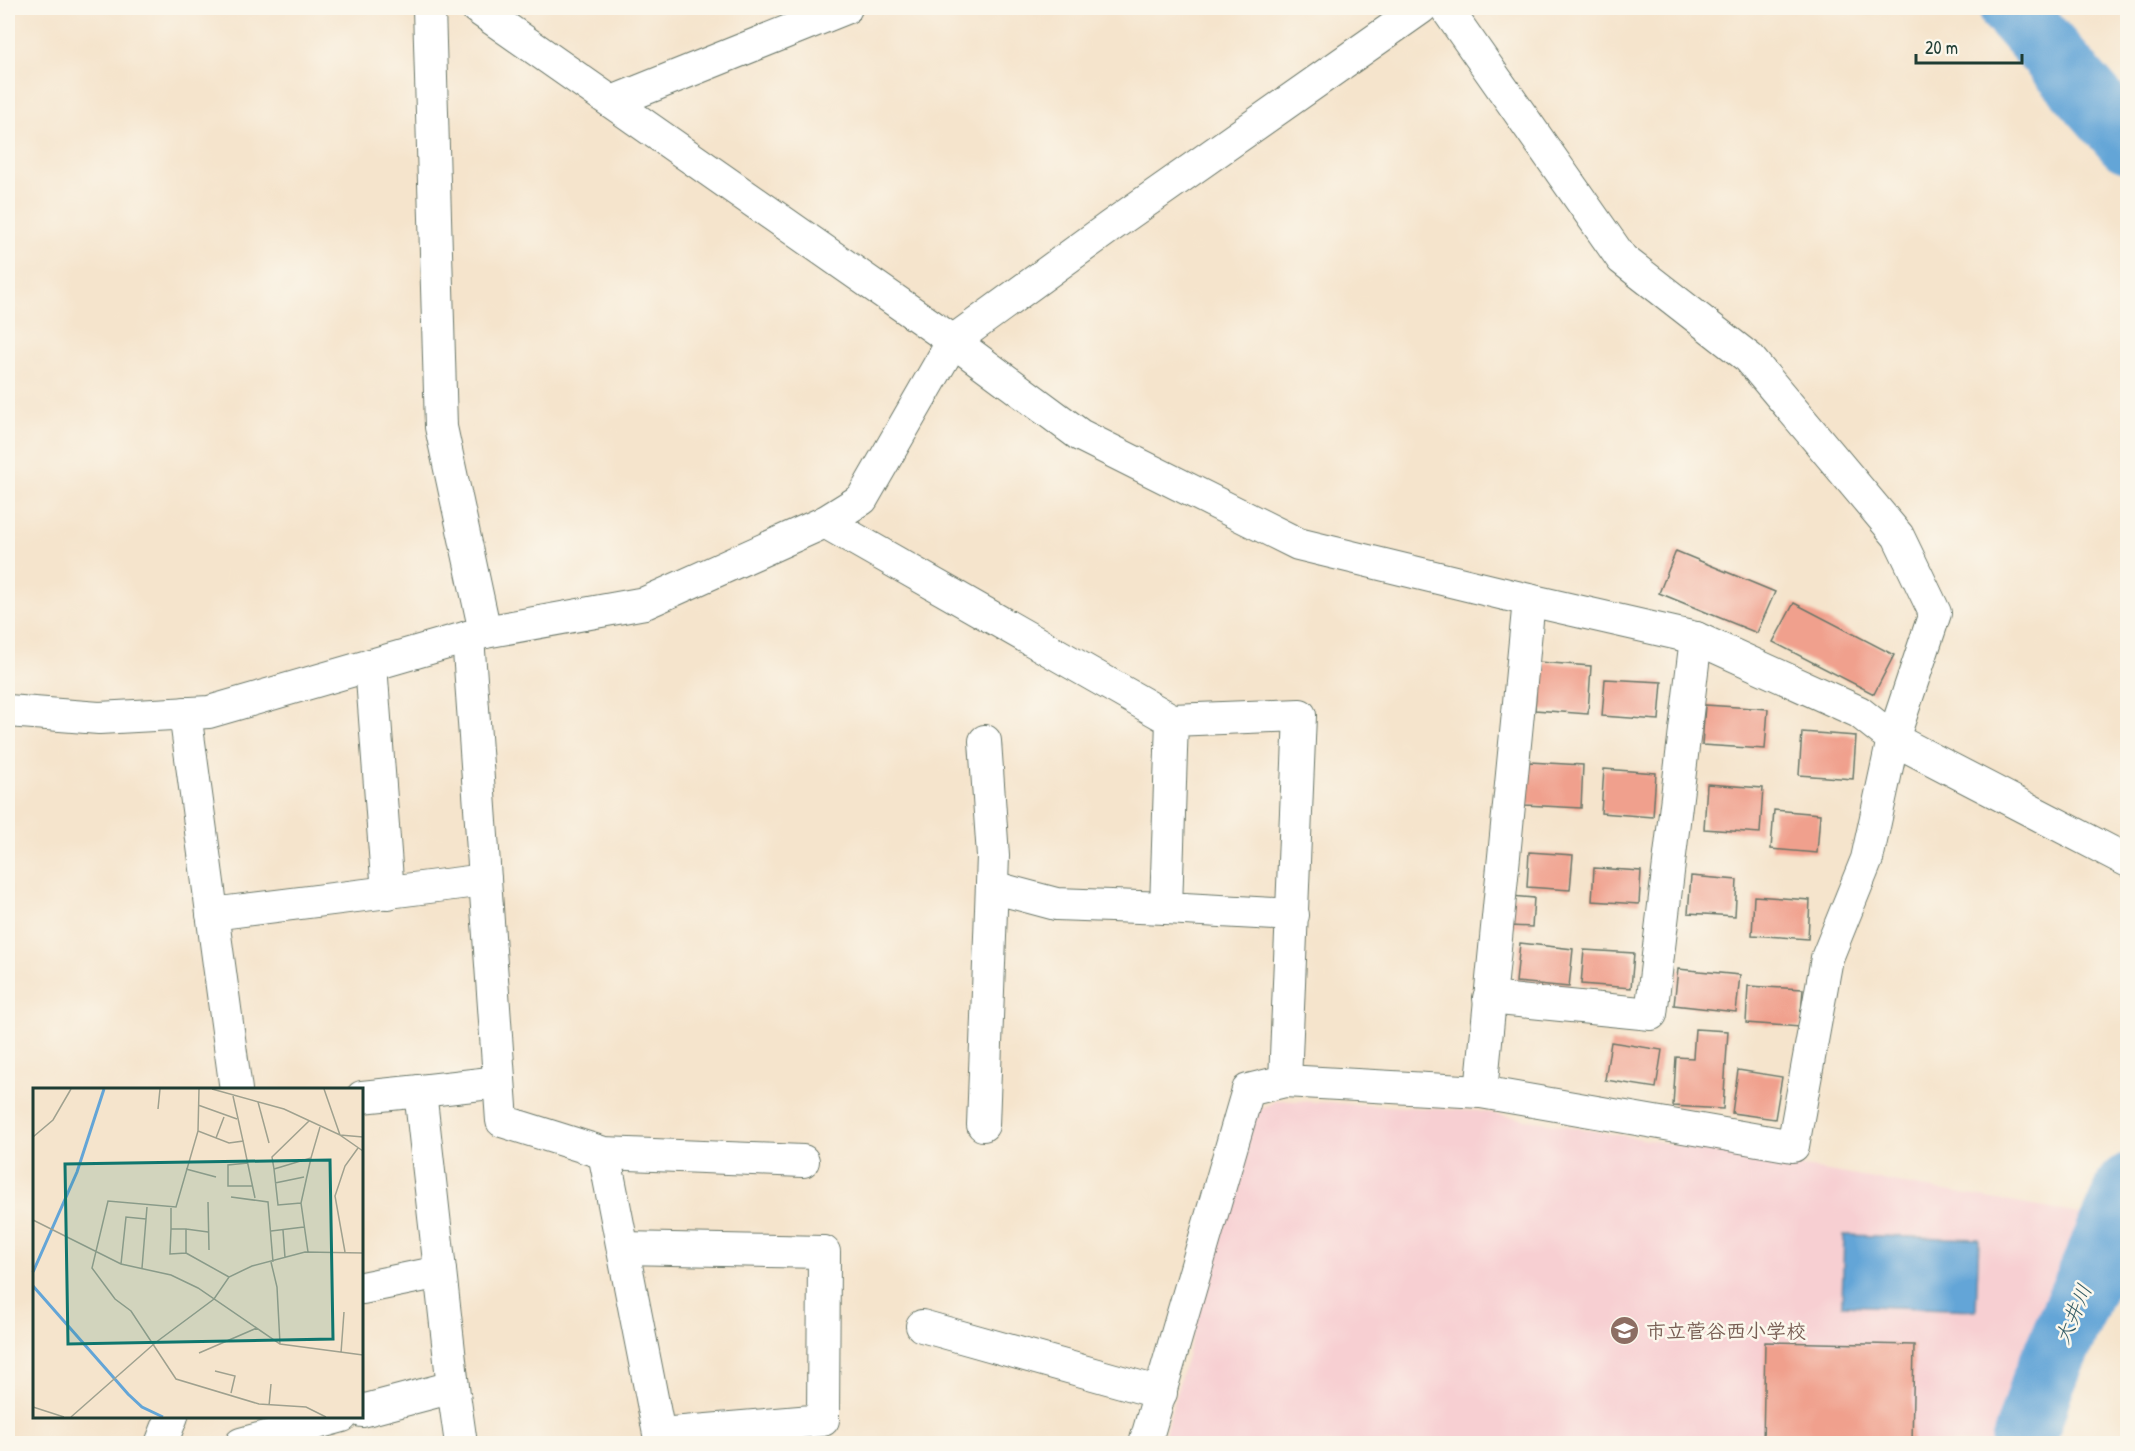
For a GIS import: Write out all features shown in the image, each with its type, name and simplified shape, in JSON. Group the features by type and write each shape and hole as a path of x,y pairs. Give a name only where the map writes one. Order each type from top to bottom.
{"street":[{"path":"429,8 441,427 476,634 485,880 502,1121 604,1153 803,1161"},
{"path":"477,8 953,341 1080,435 1298,544 1696,638 1859,712 1893,739 2127,861"},
{"path":"612,102 846,8"},
{"path":"8,711 99,718 209,712 476,634 645,603 825,522 862,499 953,341 1120,219 1421,8"},
{"path":"1145,1443 1248,1090 1286,1081 1481,1092 1793,1146 1827,958 1867,859 1893,739 1935,613 1898,536 1749,358 1622,260 1446,8"},
{"path":"825,522 1172,720 1299,715 1286,1081"},
{"path":"1481,1092 1529,600"},
{"path":"1489,998 1651,1014 1696,638"},
{"path":"372,665 388,893"},
{"path":"185,713 236,1088"},
{"path":"1166,908 1172,720"},
{"path":"983,1125 993,856 985,741"},
{"path":"212,914 485,880"},
{"path":"992,887 1056,904 1293,915"},
{"path":"363,1097 499,1082"},
{"path":"420,1091 461,1443"},
{"path":"604,1153 660,1439 823,1420 824,1252 623,1248"},
{"path":"363,1288 440,1272"},
{"path":"922,1326 1161,1393"},
{"path":"363,1411 453,1387"},
{"path":"161,1443 171,1418"},
{"path":"241,1443 335,1418"}],"shaded area":[{"name":"市立菅谷西小学校","path":"1277,1100 1478,1111 2098,1217 2014,1443 1162,1444 1256,1112"}],"water":[{"path":"1844,1235 1979,1239 1976,1310 1842,1305"}],"building":[{"path":"1676,551 1775,592 1757,633 1659,593"},
{"path":"1794,603 1894,655 1874,694 1773,642"},
{"path":"1538,662 1591,666 1588,714 1535,710"},
{"path":"1605,679 1662,682 1659,720 1602,716"},
{"path":"1705,705 1768,709 1765,749 1702,745"},
{"path":"1802,732 1856,736 1853,779 1799,775"},
{"path":"1529,762 1583,765 1581,808 1525,805"},
{"path":"1604,769 1656,773 1653,817 1601,813"},
{"path":"1707,784 1763,788 1760,833 1704,829"},
{"path":"1774,810 1820,814 1817,853 1771,849"},
{"path":"1529,852 1573,855 1570,890 1527,887"},
{"path":"1594,868 1641,871 1639,904 1592,901"},
{"path":"1691,876 1737,880 1735,916 1688,913"},
{"path":"1511,896 1534,898 1532,927 1509,926"},
{"path":"1754,896 1810,900 1808,939 1752,935"},
{"path":"1520,943 1573,949 1569,987 1516,982"},
{"path":"1584,950 1634,953 1631,988 1581,984"},
{"path":"1678,969 1740,975 1736,1012 1674,1005"},
{"path":"1748,986 1803,989 1800,1027 1746,1023"},
{"path":"1695,1029 1728,1031 1723,1109 1673,1106 1676,1057 1693,1058"},
{"path":"1611,1042 1662,1050 1656,1088 1605,1080"},
{"path":"1738,1070 1782,1077 1775,1119 1732,1113"},
{"path":"1765,1342 1914,1345 1912,1444 1763,1444"}],"waterway":[{"name":"大井川","path":"2011,8 2128,141"},
{"name":"大井川","path":"2023,1444 2041,1387 2128,1186"}],"place":[{"name":"市立菅谷西小学校","path":"1625,1330"}]}
